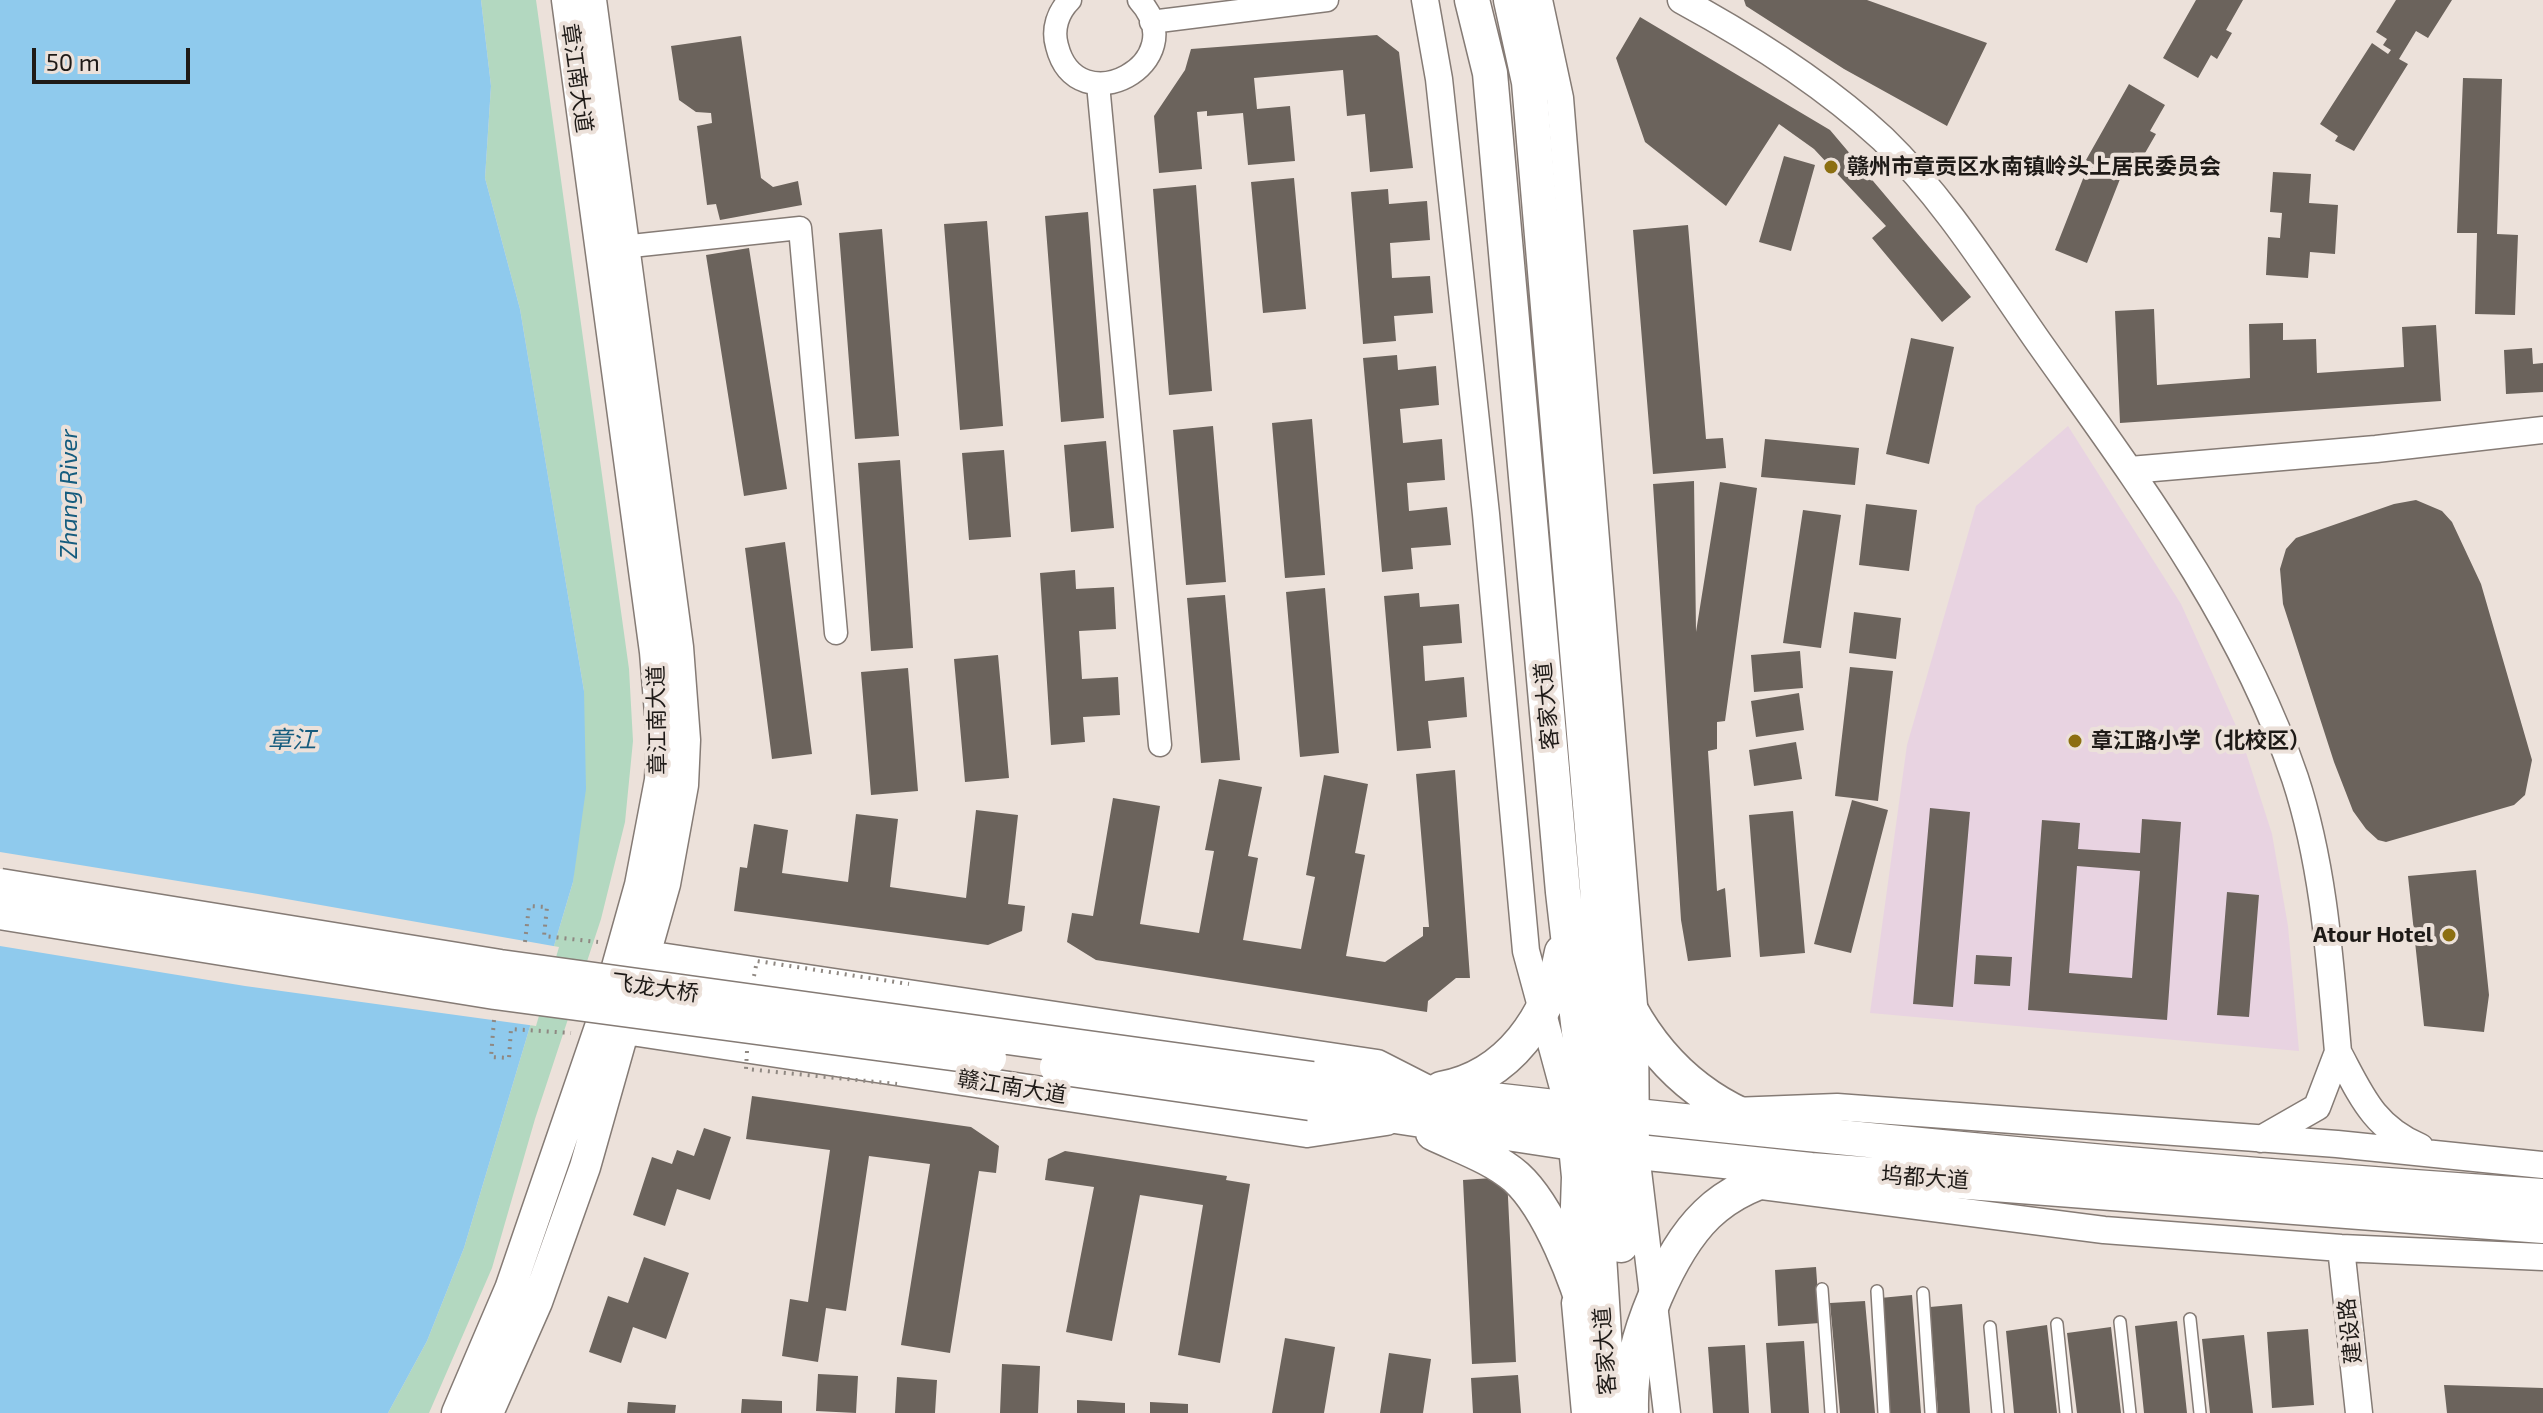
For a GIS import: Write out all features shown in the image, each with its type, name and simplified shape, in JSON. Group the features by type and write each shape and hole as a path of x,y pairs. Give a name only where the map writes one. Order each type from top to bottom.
{"main road":[{"name":"章江南大道","path":"457,1413 510,1289 601,1024 640,885 660,780 662,738 655,652 567,0"},
{"name":"章江南大道","path":"488,1413 543,1287 585,1167 646,956 677,829 685,740 678,647 591,0"},
{"name":"客家大道","path":"1472,0 1490,73 1563,892 1608,1110"},
{"name":"客家大道","path":"1511,0 1529,82 1599,921 1623,1412"},
{"name":"飞龙大桥","path":"0,886 500,967 1311,1091"},
{"path":"646,956 1377,1065 1428,1091 1468,1080 1498,1063 1530,1034 1552,990 1564,941 1563,892"},
{"name":"飞龙大桥","path":"0,912 495,992 1311,1091"},
{"path":"1599,921 1611,968 1635,1018 1680,1077 1733,1111 1764,1124 1814,1135"},
{"name":"赣江南大道","path":"625,1029 1307,1132 1400,1118"},
{"name":"坞都大道","path":"1311,1091 1428,1091 1814,1135 2355,1183 2543,1196"},
{"name":"坞都大道","path":"1311,1091 1400,1118 1611,1149 1811,1170 2543,1226"},
{"path":"1400,1118 1491,1161 1516,1177 1546,1218 1571,1274 1606,1375"},
{"name":"客家大道","path":"1611,1149 1606,1375 1623,1412"},
{"path":"1623,1412 1633,1363 1652,1304 1683,1238 1707,1212 1755,1185 1811,1170"}],"street":[{"path":"1070,0 1056,26 1058,52 1074,73 1098,84 1123,80 1143,65 1153,42 1151,22 1139,0"},
{"path":"1151,22 1327,0"},
{"path":"1425,0 1439,79 1484,499 1526,951 1542,1014 1608,1110"},
{"path":"1539,0 1560,98 1635,1018 1608,1110 1611,1149 1652,1304 1667,1413"},
{"path":"1681,0 1727,26 1846,108 1883,140 1961,233 2130,470 2227,621 2295,778 2314,854 2327,933 2338,1052 2368,1108 2393,1136 2438,1154"},
{"path":"1098,84 1160,745"},
{"path":"622,247 800,228 836,633"},
{"path":"2130,470 2376,449 2543,430"},
{"path":"2261,1139 2317,1107 2338,1052"},
{"path":"1608,1110 1733,1111 1837,1107 2261,1139 2543,1165"},
{"path":"1611,1149 1755,1185 2104,1230 2341,1248 2543,1257"},
{"path":"1585,1413 1571,1274 1575,1177 1611,1149"},
{"name":"建设路","path":"2341,1248 2359,1413"}],"lane":[{"path":"1822,1289 1831,1413"},
{"path":"1877,1291 1884,1413"},
{"path":"1923,1293 1931,1413"},
{"path":"2190,1319 2200,1413"},
{"path":"2120,1322 2130,1413"},
{"path":"2057,1324 2066,1413"},
{"path":"1990,1327 1998,1413"}],"path":[{"path":"525,942 529,906 547,907 544,936 604,943 599,955"},
{"path":"494,1020 491,1057 509,1058 511,1029 571,1033"},
{"path":"566,1048 576,1020"}],"shaded area":[{"name":"章江路小学（北校区）","path":"2068,426 2181,604 2241,737 2272,834 2288,926 2299,1051 1870,1013 1907,745 1976,506"}],"green space":[{"path":"481,0 536,0 629,669 633,741 625,822 601,919 535,1119 492,1268 429,1413 388,1413 427,1341 464,1248 573,882 584,691 520,309 485,178 491,86"}],"water":[{"name":"章江","path":"0,0 481,0 491,86 485,178 520,309 584,691 586,789 573,882 464,1248 427,1341 388,1413 0,1413"}],"pier":[{"path":"0,852 559,947 536,1026 245,986 0,946"}],"building":[{"path":"1744,0 1867,0 1987,43 1947,126 1844,69 1746,6"},
{"path":"2196,0 2243,0 2226,30 2232,33 2217,59 2211,55 2198,78 2163,58"},
{"path":"2396,0 2452,0 2428,38 2416,31 2399,59 2408,64 2354,151 2335,141 2338,136 2320,124 2372,43 2388,54 2391,50 2383,45 2387,39 2376,32"},
{"path":"1640,17 1830,130 1971,297 1942,322 1872,238 1886,226 1814,149 1779,124 1726,206 1645,142 1616,58"},
{"path":"1377,35 1399,52 1413,168 1370,172 1365,114 1347,116 1343,70 1254,78 1257,109 1290,106 1295,161 1248,165 1243,113 1207,116 1207,111 1197,112 1202,169 1159,173 1154,116 1185,70 1191,49"},
{"path":"741,36 761,178 773,187 798,181 802,205 720,220 716,204 707,205 697,126 712,123 711,113 696,112 679,100 671,46"},
{"path":"2463,78 2502,79 2497,234 2518,235 2515,315 2475,314 2477,233 2457,233"},
{"path":"2129,84 2165,105 2150,131 2156,134 2141,160 2134,157 2121,180 2086,160"},
{"path":"1784,156 1815,165 1791,251 1759,242"},
{"path":"2088,166 2120,179 2087,263 2055,250"},
{"path":"2273,172 2311,174 2309,203 2338,205 2335,254 2310,252 2308,278 2266,275 2268,237 2280,238 2282,213 2270,212"},
{"path":"1294,178 1306,309 1263,313 1251,182"},
{"path":"1196,185 1212,391 1169,395 1153,189"},
{"path":"1388,189 1389,204 1427,201 1430,240 1390,243 1392,278 1430,276 1433,313 1394,316 1396,341 1363,344 1351,192"},
{"path":"1088,212 1104,418 1061,422 1045,216"},
{"path":"987,221 1003,426 960,430 944,224"},
{"path":"1688,225 1706,439 1723,438 1726,468 1653,474 1633,230"},
{"path":"882,229 899,436 855,439 839,233"},
{"path":"749,248 787,489 744,496 706,255"},
{"path":"2154,309 2157,385 2250,378 2249,324 2283,323 2283,340 2316,339 2317,373 2404,367 2402,327 2436,325 2441,401 2120,423 2115,311"},
{"path":"1911,338 1954,347 1929,464 1886,454"},
{"path":"2532,348 2533,364 2543,363 2543,392 2506,394 2504,350"},
{"path":"1397,355 1398,370 1436,366 1439,405 1400,409 1403,443 1442,439 1445,480 1407,483 1409,511 1447,507 1451,545 1411,548 1413,569 1382,572 1363,358"},
{"path":"1312,419 1325,575 1285,578 1272,423"},
{"path":"1213,426 1226,582 1186,585 1173,430"},
{"path":"1765,439 1859,448 1855,485 1761,477"},
{"path":"1106,441 1114,528 1071,532 1064,445"},
{"path":"1004,450 1011,537 969,540 962,453"},
{"path":"900,460 913,648 871,651 858,463"},
{"path":"1694,481 1696,632 1720,482 1757,488 1725,721 1717,722 1717,749 1708,751 1717,891 1725,888 1731,957 1688,961 1681,920 1653,484"},
{"path":"2416,500 2442,511 2452,522 2481,584 2532,760 2525,795 2514,805 2386,842 2378,840 2366,829 2353,811 2283,604 2280,569 2286,549 2296,538 2394,504"},
{"path":"1866,504 1917,510 1909,571 1859,565"},
{"path":"1803,510 1841,515 1821,648 1783,643"},
{"path":"785,542 812,754 772,759 745,548"},
{"path":"1075,570 1076,589 1114,587 1116,629 1079,631 1082,679 1118,677 1120,715 1083,717 1085,742 1051,745 1040,573"},
{"path":"1325,588 1339,753 1300,757 1286,592"},
{"path":"1419,593 1420,607 1459,604 1462,643 1423,646 1425,681 1464,677 1467,717 1428,721 1431,748 1397,751 1384,596"},
{"path":"1225,595 1240,760 1201,763 1187,598"},
{"path":"1854,612 1901,618 1896,659 1849,653"},
{"path":"1800,651 1803,688 1754,692 1751,655"},
{"path":"998,655 1009,778 965,782 954,659"},
{"path":"1850,667 1893,671 1878,801 1835,796"},
{"path":"908,668 918,791 871,795 861,672"},
{"path":"1799,693 1804,730 1756,737 1751,701"},
{"path":"1796,742 1802,779 1754,786 1749,750"},
{"path":"1455,770 1470,978 1456,978 1428,1001 1427,1012 1096,960 1067,942 1072,913 1093,916 1113,798 1160,806 1140,924 1199,933 1214,851 1205,850 1219,779 1262,787 1248,856 1258,858 1243,940 1301,949 1315,877 1306,875 1324,775 1368,784 1355,853 1365,855 1346,956 1385,962 1423,936 1423,927 1429,927 1416,774"},
{"path":"1852,800 1888,810 1851,953 1814,944"},
{"path":"1930,808 1970,812 1953,1007 1913,1004"},
{"path":"976,810 1018,815 1008,904 1025,906 1022,931 988,945 734,911 740,867 747,868 754,824 788,830 782,873 848,882 856,814 898,819 890,887 966,898"},
{"path":"1793,811 1805,953 1760,957 1749,815"},
{"path":"2142,819 2181,822 2167,1020 2028,1010 2042,820 2080,823 2078,849 2140,853","holes":["2077,866 2140,871 2132,978 2069,973"]},
{"name":"Atour Hotel","path":"2476,870 2489,995 2484,1032 2424,1026 2408,876"},
{"path":"2227,892 2259,895 2249,1017 2217,1015"},
{"path":"1976,955 2012,957 2010,986 1974,984"},
{"path":"752,1096 971,1127 999,1146 996,1173 979,1171 950,1353 901,1345 930,1164 869,1156 846,1311 826,1308 818,1362 782,1356 790,1299 808,1302 830,1150 746,1139"},
{"path":"704,1128 731,1137 710,1200 677,1189 665,1226 633,1215 652,1157 672,1164 677,1150 694,1156"},
{"path":"1065,1151 1227,1176 1226,1180 1250,1184 1220,1363 1178,1355 1203,1205 1140,1195 1112,1341 1066,1332 1094,1187 1045,1180 1048,1159"},
{"path":"1507,1177 1516,1362 1472,1364 1463,1180"},
{"path":"644,1257 689,1273 666,1339 633,1327 621,1363 589,1352 608,1296 628,1303"},
{"path":"1816,1267 1820,1323 1778,1326 1775,1270"},
{"path":"1912,1295 1921,1413 1889,1413 1880,1298"},
{"path":"1865,1301 1875,1413 1840,1413 1830,1303"},
{"path":"1962,1304 1970,1413 1938,1413 1930,1307"},
{"path":"2177,1321 2187,1413 2144,1413 2135,1326"},
{"path":"2047,1325 2057,1413 2014,1413 2006,1331"},
{"path":"2111,1327 2121,1413 2077,1413 2067,1333"},
{"path":"2308,1329 2314,1405 2272,1408 2267,1332"},
{"path":"2244,1335 2253,1413 2210,1413 2202,1339"},
{"path":"1285,1338 1335,1347 1324,1413 1272,1413"},
{"path":"1804,1341 1809,1413 1771,1413 1766,1343"},
{"path":"1745,1345 1749,1413 1713,1413 1708,1347"},
{"path":"1389,1353 1431,1359 1423,1413 1380,1413"},
{"path":"1002,1364 1040,1366 1038,1413 1000,1413"},
{"path":"818,1374 858,1376 856,1413 816,1411"},
{"path":"1518,1375 1521,1413 1473,1413 1471,1378"},
{"path":"897,1377 937,1380 935,1413 895,1413"},
{"path":"2444,1385 2543,1388 2543,1413 2447,1413"},
{"path":"742,1399 782,1401 782,1413 741,1413"},
{"path":"1077,1400 1125,1403 1125,1413 1077,1413"},
{"path":"628,1402 676,1405 675,1413 627,1413"},
{"path":"1150,1402 1188,1404 1188,1413 1150,1413"}],"place":[{"name":"赣州市章贡区水南镇岭头上居民委员会","path":"1831,167"},
{"name":"章江路小学（北校区）","path":"2075,741"},
{"name":"Atour Hotel","path":"2449,935"}],"water label":[{"name":"Zhang River","path":"69,494"}]}
